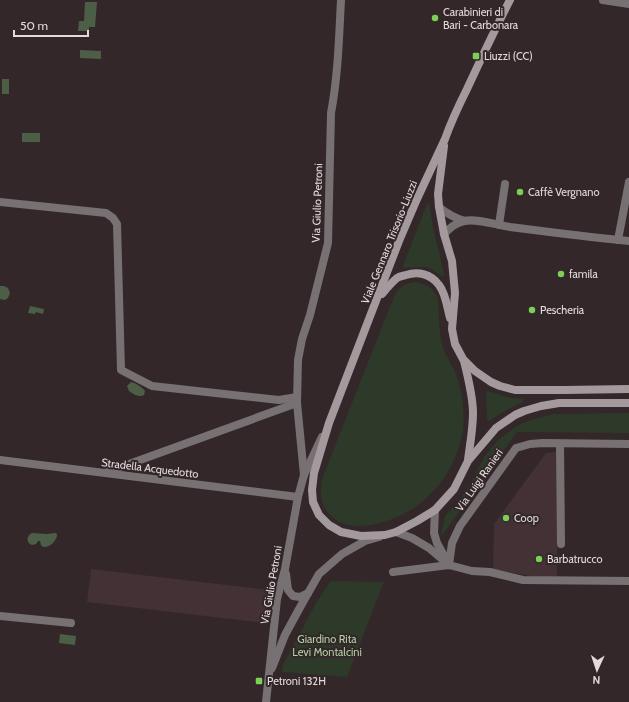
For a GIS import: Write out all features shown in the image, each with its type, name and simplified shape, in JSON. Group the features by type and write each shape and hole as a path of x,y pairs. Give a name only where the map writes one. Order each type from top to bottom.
{"main road":[{"name":"Viale Gennaro Trisorio-Liuzzi","path":"329,424 414,206 464,95 510,0"},
{"path":"445,139 438,194 444,234 452,261 455,293 452,328"},
{"path":"373,308 388,285 398,277 410,273 422,273 431,277 439,285 445,296 455,344 463,359 469,382 473,412 472,437 468,461"},
{"path":"463,359 475,371 491,382 515,390 629,389"},
{"path":"329,424 314,473 312,490 313,502 319,515 329,525 341,532 361,536 384,535 396,532 435,510 454,489 468,461 496,428 515,415 541,406 559,403 629,403"}],"street":[{"name":"Via Giulio Petroni","path":"304,475 297,400 298,360 302,339 328,243 331,113 334,100 339,52 341,0"},
{"path":"603,0 629,4"},
{"path":"618,240 629,182"},
{"path":"499,225 505,184"},
{"path":"0,202 106,213 113,218 117,224 122,370 152,386 279,400 297,400"},
{"path":"439,207 455,218 465,221"},
{"path":"444,234 453,225 465,221 475,220 560,234 629,241"},
{"path":"104,473 297,400"},
{"name":"Viale Gennaro Trisorio-Liuzzi","path":"298,497 304,475 329,424"},
{"name":"Via Luigi Ranieri","path":"449,565 452,543 460,526 516,448 530,444 543,443 629,444"},
{"path":"560,444 561,544"},
{"name":"Stradella Acquedotto","path":"0,460 298,497"},
{"name":"Via Giulio Petroni","path":"266,702 277,599 285,569 298,497"},
{"path":"435,510 434,533 449,565"},
{"path":"396,532 412,538 429,548 449,565"},
{"path":"269,678 285,634 319,574 342,554 364,541 384,535"},
{"path":"393,572 449,565 472,571 490,572 524,580 629,581"},
{"path":"285,569 288,590 293,596 300,597 308,593"},
{"path":"0,616 71,623"}],"shaded area":[{"path":"85,2 97,2 95,27 89,27 89,31 78,31 79,21 84,21"},
{"path":"80,50 101,51 101,59 80,58"},
{"path":"2,79 9,79 9,94 2,94"},
{"path":"22,133 40,133 40,142 22,142"},
{"path":"0,286 8,288 10,293 8,298 5,300 0,299"},
{"path":"30,306 44,309 43,314 36,312 35,314 28,313"},
{"path":"131,382 137,384 145,391 144,395 138,396 129,391 127,386"},
{"path":"557,452 557,576 532,576 493,570 494,524 546,453"},
{"path":"32,533 55,533 57,536 52,544 43,547 40,541 32,545 29,543 28,538"},
{"path":"91,569 269,590 264,623 87,602"},
{"path":"60,634 76,636 75,645 59,643"}],"green space":[{"path":"427,204 429,204 444,275 442,276 429,268 402,268"},
{"path":"416,282 424,284 430,288 438,299 442,344 455,372 464,414 463,429 458,451 442,481 427,498 418,505 398,517 386,521 361,526 349,525 338,521 326,510 321,498 322,479 395,294 404,285"},
{"path":"487,391 507,397 523,399 523,402 506,410 489,421 487,419"},
{"path":"629,413 629,433 517,432 441,535 445,516 462,497 470,485 484,457 497,441 514,428 534,419 554,414"},
{"name":"Giardino Rita Levi Montalcini","path":"331,581 384,582 347,677 282,672 283,665 316,603"}],"place":[{"name":"Carabinieri di Bari - Carbonara","path":"435,18"},
{"name":"Liuzzi (CC)","path":"476,56"},
{"name":"Caffè Vergnano","path":"520,192"},
{"name":"famila","path":"561,274"},
{"name":"Pescheria","path":"532,310"},
{"name":"Coop","path":"506,518"},
{"name":"Barbatrucco","path":"539,559"},
{"name":"Petroni 132H","path":"259,681"}]}
